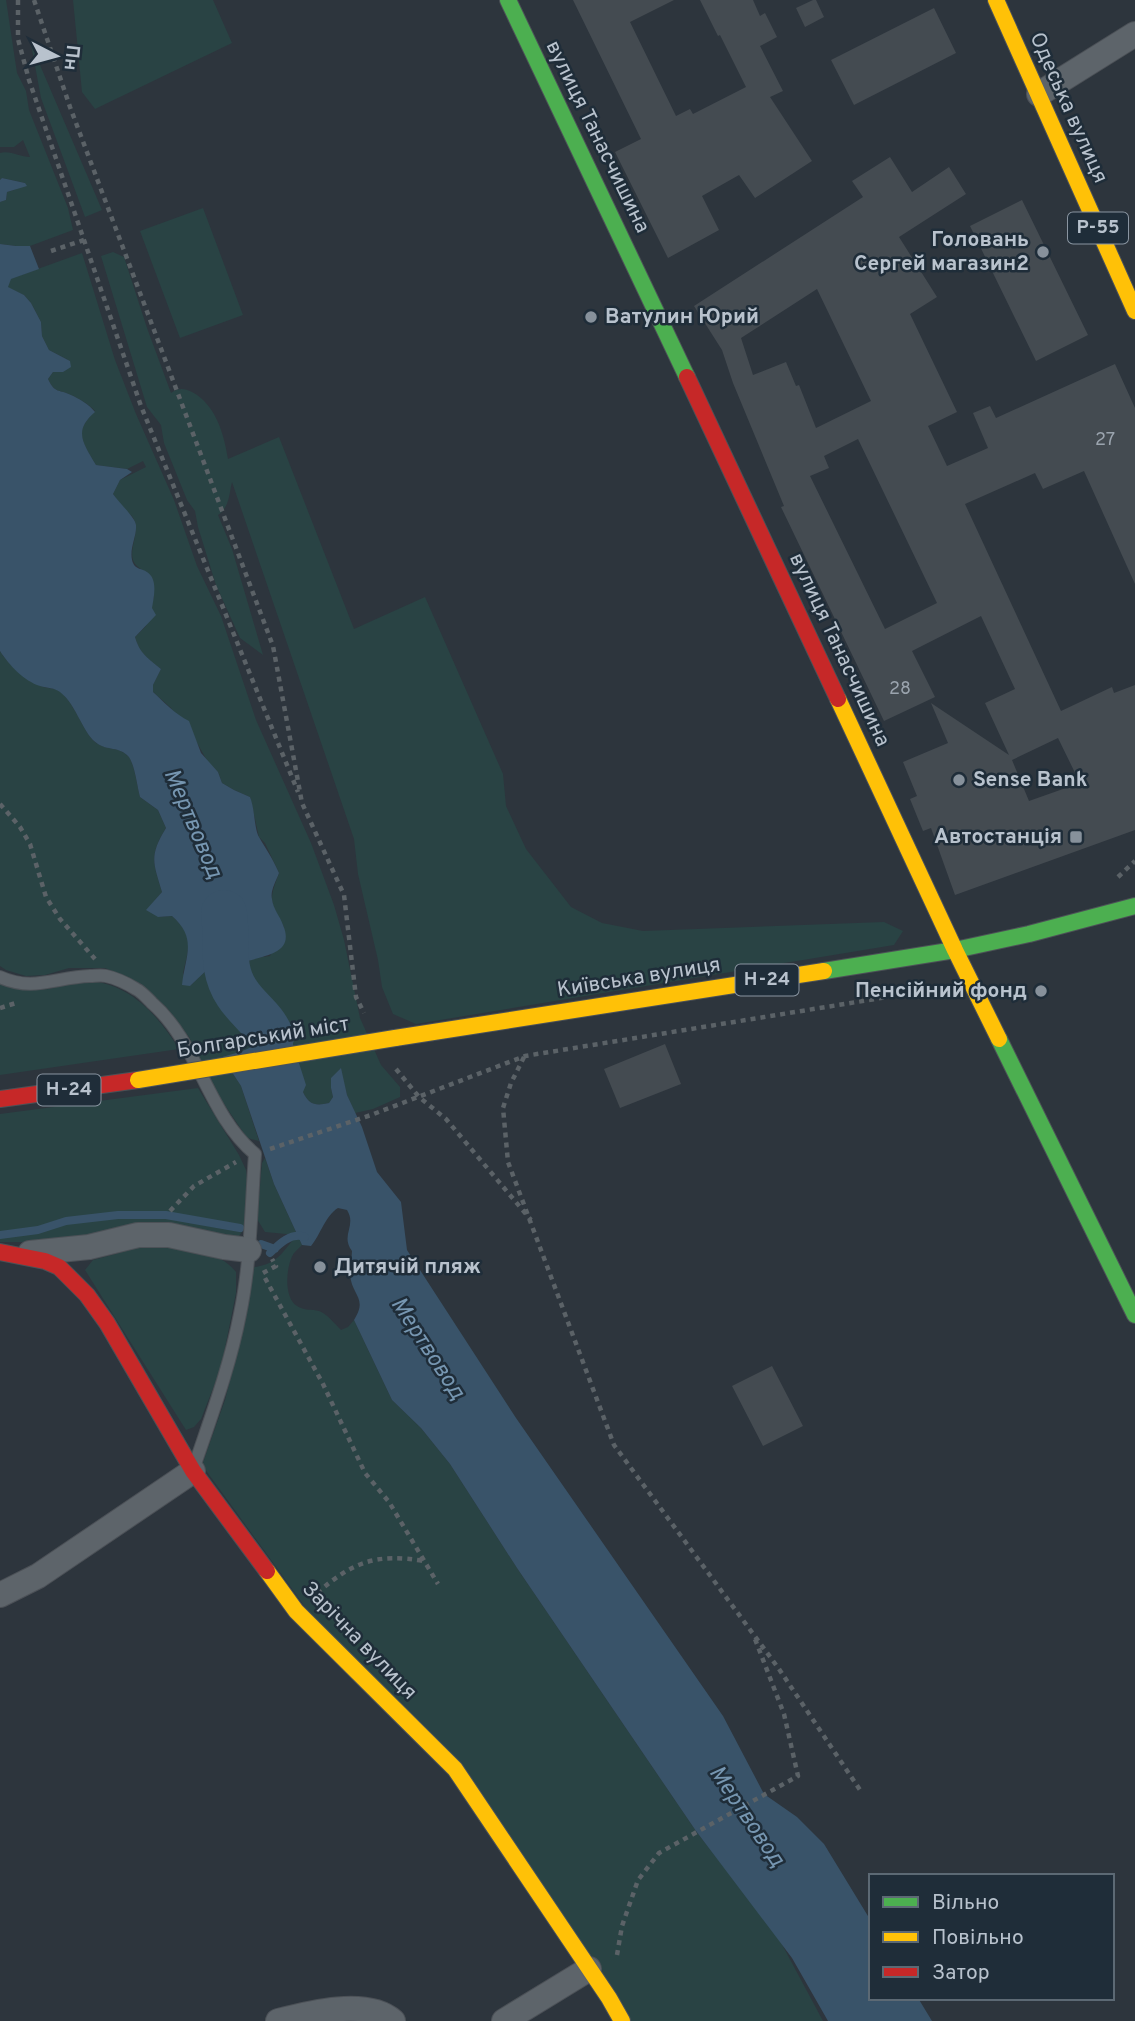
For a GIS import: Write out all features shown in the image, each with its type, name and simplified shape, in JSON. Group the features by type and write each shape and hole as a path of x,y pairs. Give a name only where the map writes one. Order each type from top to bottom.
{"street":[{"name":"вулиця Танасчишина","path":"508,0 955,950 1135,1315"},
{"name":"Одеська вулиця","path":"996,0 1135,311"},
{"path":"1039,94 1135,34"},
{"name":"Київська вулиця","path":"395,1038 955,950 1135,906"},
{"name":"Болгарський міст","path":"0,1099 138,1080 395,1038"},
{"path":"10,1253 89,1247 138,1235 169,1235 249,1250"},
{"name":"Зарічна вулиця","path":"10,1253 59,1267 87,1295 107,1323 192,1471 296,1611 454,1769 622,2021"},
{"path":"0,1595 38,1576 192,1471"},
{"path":"504,2021 589,1969"},
{"path":"278,2021 309,2012 360,2008 388,2016 393,2021"}],"lane":[{"path":"0,977 24,985 74,977 106,976 137,989 162,1012 183,1040 229,1125 240,1142 255,1154 249,1250 241,1312 224,1382 192,1471"}],"path":[{"path":"18,0 18,39 29,80 141,406 302,803 344,895 356,997 369,1021"},
{"path":"34,0 71,107 273,646 302,803"},
{"path":"51,251 84,240"},
{"path":"0,804 20,827 30,844 46,897 106,976"},
{"path":"1106,880 1119,876 1135,861"},
{"path":"138,1235 166,1215 194,1186 255,1154 371,1115 525,1056 918,992 930,986"},
{"path":"525,1056 511,1083 503,1108 508,1162 614,1445 779,1669 860,1790"},
{"path":"395,1068 419,1097 446,1118 531,1220"},
{"path":"276,1266 262,1273 323,1384 365,1473 389,1502 438,1584"},
{"path":"296,1611 332,1580 360,1563 393,1559 424,1561"},
{"path":"609,1998 622,1926 638,1880 659,1853 798,1776 784,1714 752,1632"}],"green space":[{"path":"0,0 6,0 17,73 68,208 73,230 30,246 0,244 0,202 6,200 7,192 25,183 2,178 0,180 0,153 30,157 23,140 14,147 0,147"},
{"path":"73,0 213,0 232,43 95,109 82,92"},
{"path":"31,44 102,210 85,217 41,98"},
{"path":"203,208 243,315 180,338 140,231"},
{"path":"113,252 124,257 171,393 179,389 186,390 207,404 218,421 228,459 279,437 354,629 425,597 503,774 506,806 526,849 571,907 602,923 643,931 884,922 903,931 894,945 416,1024 393,1014 382,987 358,874 354,839 232,482 227,504 218,515 232,549 263,655 240,638 216,585 195,511 187,500 164,443 161,425 147,407 101,256"},
{"path":"82,253 115,360 174,500 197,566 221,616 256,720 311,843 334,905 360,1018 381,1065 400,1087 400,1097 373,1109 355,1113 340,1069 331,1088 333,1097 329,1103 310,1102 303,1092 290,1035 260,1012 242,991 240,970 249,961 270,956 284,927 272,900 279,873 265,843 259,837 250,797 222,783 218,772 209,764 196,741 171,708 153,692 153,685 161,669 142,652 135,637 146,626 154,596 147,572 134,562 132,556 135,522 113,494 120,480 146,467 143,461 127,469 96,465 82,437 84,425 95,411 77,398 55,389 48,379 53,372 63,372 70,361 49,350 42,336 41,322 31,303 24,295 7,287 10,279"},
{"path":"0,651 13,667 29,679 61,692 93,740 128,756 140,797 158,810 166,828 154,859 162,892 155,900 158,917 172,916 187,936 188,949 183,973 190,986 211,966 221,966 239,1000 259,1023 259,1037 252,1046 222,1057 241,1086 259,1141 247,1138 218,1095 189,1037 167,1008 141,984 105,968 69,968 45,975 26,976 0,966"},
{"path":"0,982 36,989 49,989 75,982 108,985 123,991 149,1010 179,1049 0,1075"},
{"path":"198,1088 246,1170 246,1226 239,1236 71,1238 0,1242 0,1114"},
{"path":"265,1158 302,1245 291,1258 288,1273 288,1288 293,1302 302,1309 322,1312 341,1330 354,1320 392,1400 421,1428 450,1464 517,1568 696,1831 778,1937 823,2021 627,2021 462,1769 308,1611 202,1465 225,1400 238,1349 250,1268 273,1261 297,1235 265,1232 257,1219 262,1163"},
{"path":"160,1242 211,1254 236,1272 236,1293 221,1368 201,1419 194,1427 186,1430 85,1270 93,1260"}],"water":[{"path":"2,178 25,183 27,186 7,192 6,200 0,202"},
{"path":"0,244 30,246 39,269 11,279 8,287 24,295 31,303 41,322 42,336 49,350 70,361 71,367 63,372 53,372 48,379 51,384 55,389 84,402 95,412 82,431 84,444 91,457 96,465 132,472 120,480 113,494 136,525 133,563 150,575 154,583 152,608 156,615 135,637 142,652 161,669 153,685 153,692 189,721 201,753 218,772 222,783 250,797 257,833 279,873 272,896 286,934 285,942 277,951 248,961 238,976 239,987 261,1014 290,1035 306,1085 303,1092 310,1102 329,1103 333,1097 331,1078 341,1068 347,1095 362,1127 377,1172 401,1202 407,1250 516,1418 723,1716 764,1794 797,1817 824,1844 869,1918 869,2000 919,2000 932,2021 828,2021 792,1958 696,1831 517,1568 450,1464 421,1428 392,1400 354,1320 360,1307 350,1275 350,1216 347,1210 338,1208 326,1220 311,1246 302,1245 274,1184 241,1086 222,1057 252,1046 259,1037 259,1022 242,1003 221,966 211,966 190,986 182,985 188,948 185,932 172,916 158,917 146,910 162,892 154,859 166,828 158,810 140,797 128,756 121,751 101,746 93,740 66,698 58,691 28,680 12,667 0,651"}],"building":[{"path":"573,0 674,0 630,22 676,116 690,109 693,114 746,87 700,0 753,0 760,16 765,13 777,37 760,46 783,91 770,97 812,161 755,198 739,175 702,196 719,230 668,258 615,152 641,139"},
{"path":"816,0 824,17 805,27 796,8"},
{"path":"934,8 956,53 854,105 831,60"},
{"path":"890,157 912,192 949,167 966,194 899,237 937,297 910,314 957,412 928,426 947,466 988,448 973,413 990,406 996,418 1115,364 1135,408 1135,584 1084,471 1043,489 1035,473 965,504 1061,711 1112,687 1114,693 1135,685 1135,830 955,895 931,828 923,831 910,799 917,796 903,762 948,743 931,703 1009,755 985,703 1015,689 981,616 912,651 935,697 884,721 781,507 784,506 722,350 694,306 863,197 852,181","holes":["817,289 871,401 816,428 799,385 796,386 786,362 753,375 741,338","858,439 937,603 885,629 810,476 829,468 824,456","1058,738 1080,783 1029,801 1012,760"]},
{"path":"1022,200 1088,335 1036,361 970,226"},
{"path":"665,1044 681,1084 620,1108 604,1069"},
{"path":"772,1366 803,1426 763,1446 732,1386"}],"waterway":[{"name":"Мертвовод","path":"224,913 228,974 241,999 271,1037"},
{"path":"0,1235 38,1230 66,1221 118,1215 166,1215 240,1228"},
{"path":"270,1253 290,1237 305,1237"},
{"path":"261,1244 275,1249"}],"traffic: fast":[{"path":"508,0 687,377"},
{"path":"824,971 955,950 1135,906"},
{"path":"999,1039 1135,1315"}],"traffic: slow":[{"path":"996,0 1135,311"},
{"path":"838,699 999,1039"},
{"path":"395,1038 824,971"},
{"path":"138,1080 395,1038"},
{"path":"267,1571 296,1611 455,1769 622,2021"}],"traffic: jam":[{"path":"687,377 838,699"},
{"path":"0,1099 138,1080"},
{"path":"0,1252 45,1261 59,1267 87,1295 107,1323 193,1471 267,1571"}],"place":[{"name":"Головань Сергей магазин2","path":"1043,252"},
{"name":"Ватулин Юрий","path":"591,317"},
{"name":"Sense Bank","path":"959,780"},
{"name":"Автостанція","path":"1076,837"},
{"name":"Пенсійний фонд","path":"1041,991"},
{"name":"Дитячій пляж","path":"320,1267"}]}
